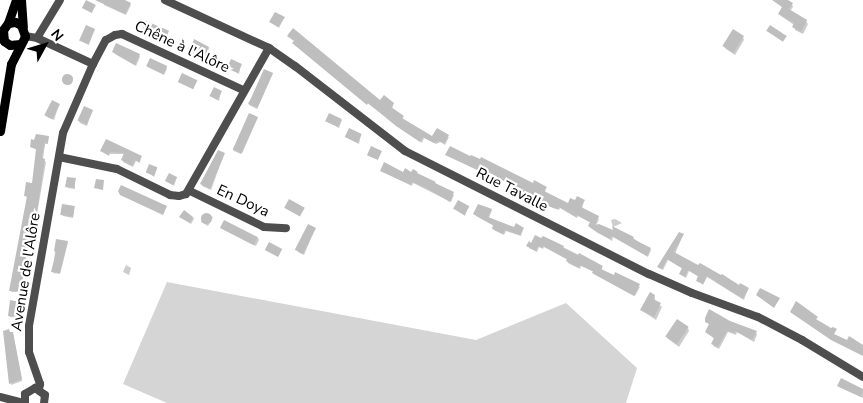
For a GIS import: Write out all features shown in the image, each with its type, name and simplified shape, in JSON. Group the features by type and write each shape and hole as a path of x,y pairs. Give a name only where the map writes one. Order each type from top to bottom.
{"main road":[{"path":"11,64 7,44 1,34 8,24 16,0"},
{"path":"0,132 11,64 24,32 21,0"},
{"path":"8,24 18,23 24,32"},
{"path":"7,44 13,46 20,44"}],"street":[{"path":"37,38 60,0"},
{"name":"Rue Tavalle","path":"165,0 268,48 296,66 371,127 405,151 649,274 692,293 758,317 802,340 863,377"},
{"path":"24,32 93,64"},
{"name":"Chêne à l'Alôre","path":"59,158 63,134 93,64 106,40 115,35 122,34 243,90"},
{"name":"Chêne à l'Alôre","path":"190,191 202,164 268,48"},
{"path":"59,158 116,170 175,196 190,191"},
{"name":"Avenue de l'Alôre","path":"45,402 39,389 40,384 29,352 29,326 59,158"},
{"name":"En Doya","path":"190,191 264,227 286,228"},
{"path":"3,400 24,403 28,390 39,389"}],"shaded area":[{"path":"167,282 476,340 566,303 637,368 626,403 167,403 123,384"}],"building":[{"path":"86,0 96,5 92,13 82,8"},
{"path":"95,0 125,0 131,3 125,14"},
{"path":"772,0 788,0 793,3 789,9 807,20 801,32 792,27 794,23 778,14 782,7"},
{"path":"275,12 285,17 278,27 269,22"},
{"path":"146,21 169,31 165,39 142,29"},
{"path":"86,25 95,29 88,45 79,41"},
{"path":"770,25 787,36 783,42 766,31"},
{"path":"293,28 380,100 384,95 394,103 391,107 404,116 402,118 432,136 437,128 449,135 444,144 439,141 434,143 423,137 420,142 396,126 368,103 367,105 292,43 294,41 287,36"},
{"path":"733,29 744,36 733,53 722,46"},
{"path":"194,39 209,47 204,58 193,53 196,46 192,45"},
{"path":"116,43 140,54 135,65 112,52"},
{"path":"150,58 167,66 163,74 146,66"},
{"path":"231,59 242,64 238,73 227,68"},
{"path":"264,69 273,73 258,108 249,104"},
{"path":"182,73 197,80 193,89 178,82"},
{"path":"65,74 69,74 72,79 71,83 65,84 62,81 62,77"},
{"path":"214,87 222,91 217,100 209,96"},
{"path":"52,100 60,104 52,119 44,115"},
{"path":"84,106 93,110 87,125 77,121"},
{"path":"249,113 258,117 242,154 233,150"},
{"path":"329,113 342,119 338,127 325,121"},
{"path":"349,128 362,134 357,143 345,137"},
{"path":"36,134 49,136 48,143 45,142 42,158 45,159 37,212 33,212 31,224 34,228 32,237 25,235 31,246 27,255 22,291 9,291 27,196 24,196 26,182 32,183 36,149 30,147 31,139 34,140"},
{"path":"106,139 142,156 139,162 135,160 132,166 121,160 124,153 110,152 108,155 100,151"},
{"path":"371,146 382,151 378,160 367,155"},
{"path":"450,146 470,156 480,159 481,157 533,183 534,180 547,187 544,191 568,203 570,198 575,200 577,196 585,200 581,207 599,216 595,225 599,224 613,230 612,226 634,237 633,239 651,248 647,256 612,236 610,239 598,233 588,226 590,222 577,215 576,217 559,207 558,209 550,207 484,170 480,171 445,155"},
{"path":"218,150 225,153 210,189 200,184"},
{"path":"384,162 403,172 405,168 411,172 413,169 417,173 454,192 450,202 426,188 412,182 411,185 380,171"},
{"path":"149,164 157,167 154,176 146,172"},
{"path":"169,173 177,177 173,185 165,181"},
{"path":"67,177 76,178 74,188 65,187"},
{"path":"96,179 104,180 103,190 94,188"},
{"path":"121,185 167,206 163,215 120,195 118,191"},
{"path":"289,199 305,208 300,216 284,208"},
{"path":"458,200 469,206 465,215 453,209"},
{"path":"62,204 75,206 73,217 60,215"},
{"path":"478,204 492,209 488,217 514,227 516,223 524,228 520,235 505,230 503,234 492,229 493,225 473,214"},
{"path":"184,210 193,217 190,223 179,217"},
{"path":"206,212 212,218 206,224 200,218"},
{"path":"224,220 258,237 254,245 220,228"},
{"path":"308,224 316,228 303,254 295,250"},
{"path":"679,232 684,234 674,252 698,265 700,263 722,274 739,285 740,283 749,288 743,299 707,276 703,284 696,281 698,276 688,270 685,277 679,274 682,268 667,259 662,269 657,267"},
{"path":"535,235 541,238 543,236 578,255 579,253 603,266 601,269 614,275 615,272 640,284 634,296 592,273 593,271 580,265 579,268 571,264 566,261 567,259 543,246 542,248 538,246 536,251 526,246 529,241 531,243"},
{"path":"56,239 68,241 60,273 51,272 56,252 54,251"},
{"path":"269,242 282,249 278,257 265,250"},
{"path":"760,288 780,298 774,308 756,295"},
{"path":"650,292 655,295 653,299 661,303 654,317 640,310"},
{"path":"10,300 20,302 17,317 8,316"},
{"path":"796,301 818,317 816,319 831,328 837,329 834,334 847,340 849,336 863,345 863,356 831,340 790,312"},
{"path":"709,309 730,321 757,331 752,340 735,331 735,333 727,331 718,347 711,344 714,338 705,332 709,324 705,322 705,318"},
{"path":"677,319 689,327 677,344 665,336"},
{"path":"9,329 10,332 13,332 22,379 9,384 3,331"},
{"path":"841,378 863,389 861,397 837,386"}]}
